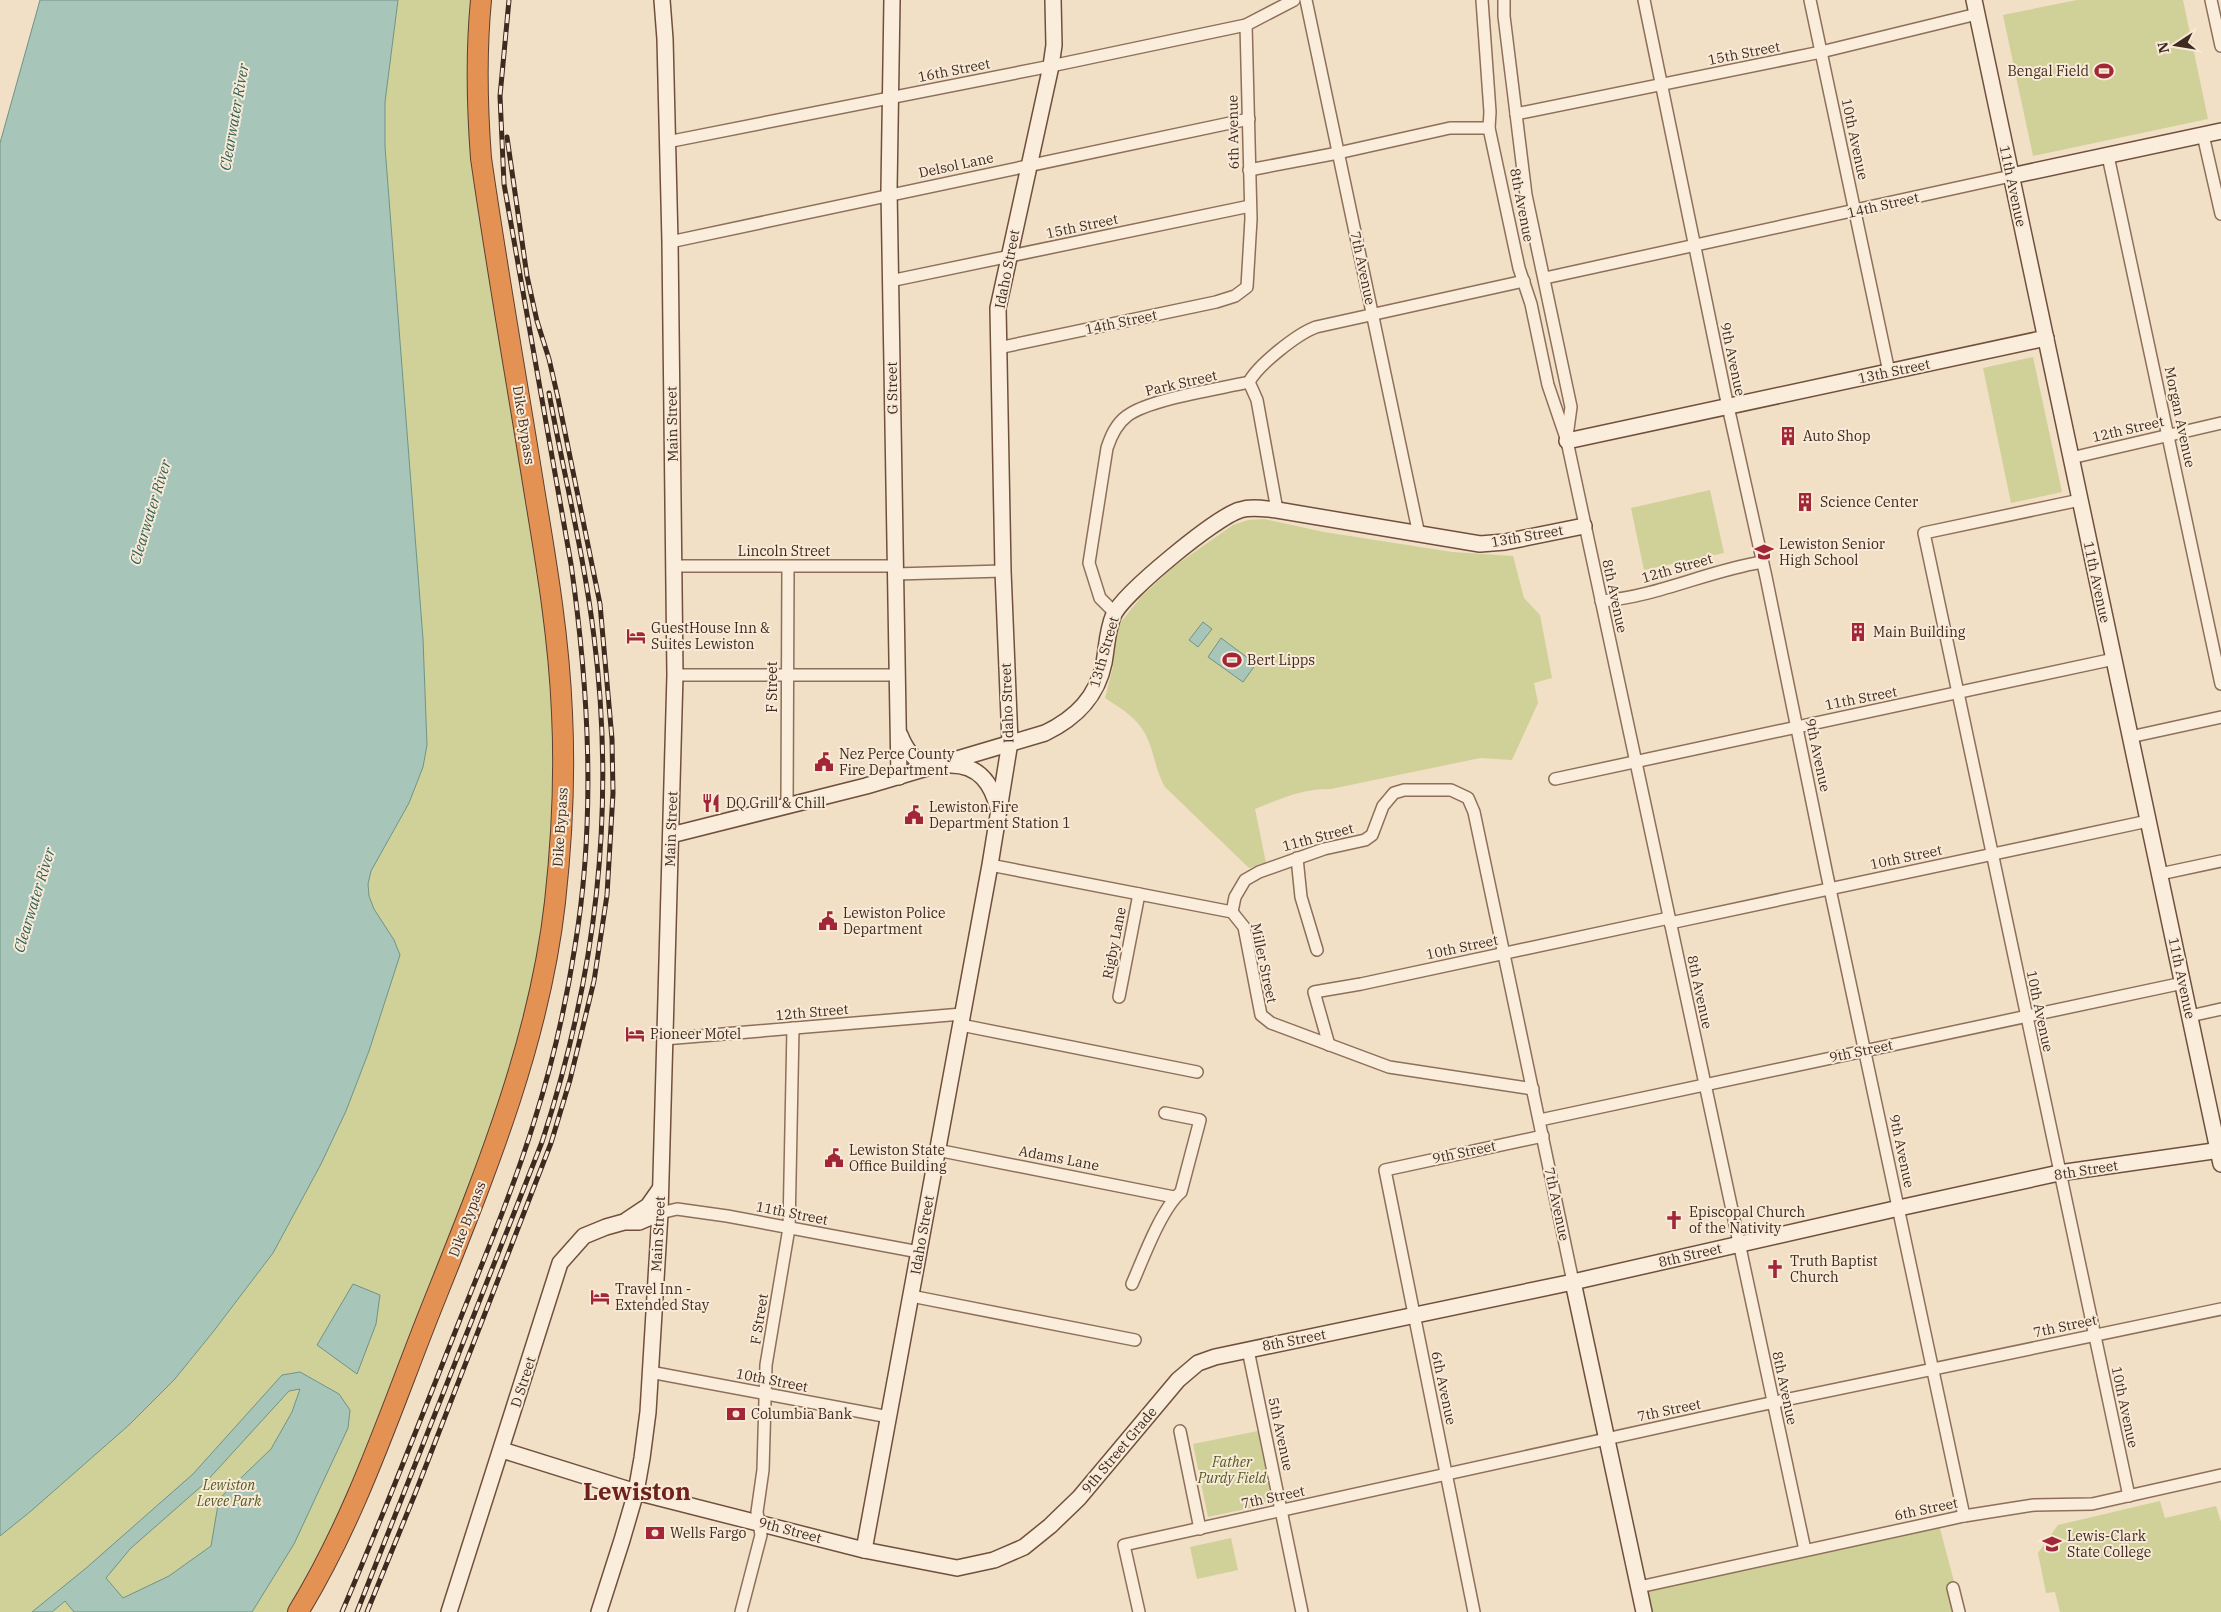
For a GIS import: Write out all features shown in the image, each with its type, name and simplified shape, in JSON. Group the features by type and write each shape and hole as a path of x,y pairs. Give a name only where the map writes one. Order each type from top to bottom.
{"highway":[{"name":"Dike Bypass","path":"298,1612 336,1544 360,1489 485,1172 513,1090 529,1035 541,985 555,903 563,773 560,678 552,599 481,158 478,90 478,43 481,0"}],"main road":[{"name":"Main Street","path":"599,1612 636,1492 643,1450 660,1214 675,675 670,242 665,39 662,0"},
{"name":"Main Street","path":"665,39 668,0"},
{"name":"G Street","path":"892,0 889,194 899,777"},
{"name":"Idaho Street","path":"864,1550 990,865 1010,742 1002,571 998,308 1051,66 1054,45 1054,0"},
{"name":"11th Avenue","path":"1975,7 2220,1154"},
{"name":"14th Street","path":"2011,176 2221,132"},
{"name":"13th Street","path":"1567,441 2046,338"},
{"name":"13th Street","path":"671,836 899,777 1045,733 1060,726 1083,706 1096,688 1109,630 1115,613 1135,588 1213,524 1229,514 1250,508 1277,510 1480,544 1494,544 1584,526"},
{"path":"898,728 905,746 911,755 922,763 933,766 959,765 968,767 981,775 990,786 999,812"},
{"name":"8th Street","path":"1248,1350 1573,1282 2059,1173 2220,1154"},
{"path":"624,1222 648,1206 660,1189"},
{"name":"D Street","path":"449,1612 560,1263 584,1236 624,1222 639,1222 660,1214"},
{"path":"639,1222 649,1235 656,1279"},
{"name":"7th Avenue","path":"1573,1282 1644,1612"},
{"name":"9th Street Grade","path":"994,1560 1024,1547 1050,1526 1079,1498 1188,1370 1215,1357 1248,1350"},
{"name":"9th Street","path":"502,1450 636,1492 864,1550 957,1568 994,1560"}],"street":[{"path":"1246,25 1294,0"},
{"name":"7th Avenue","path":"1306,0 1419,535"},
{"name":"8th Avenue","path":"1482,0 1490,112 1489,128 1551,397 1558,410 1567,441 1805,1550"},
{"name":"8th Avenue","path":"1504,0 1504,16 1526,194 1571,407 1567,441"},
{"name":"9th Avenue","path":"1644,0 1728,407 1766,577 1864,1050 1964,1516"},
{"name":"10th Avenue","path":"1810,0 1889,372"},
{"path":"2211,0 2221,46"},
{"name":"15th Street","path":"1516,114 1821,52 1975,7"},
{"name":"16th Street","path":"667,142 1051,66 1246,25"},
{"name":"6th Avenue","path":"1243,292 1248,281 1251,219 1246,25"},
{"name":"Delsol Lane","path":"670,242 1249,119"},
{"path":"1249,170 1338,153 1450,128 1489,128"},
{"path":"2203,135 2221,214"},
{"name":"Morgan Avenue","path":"2108,156 2221,684"},
{"name":"14th Street","path":"1545,278 1855,212 2011,176"},
{"name":"15th Street","path":"890,281 1250,206"},
{"path":"1277,510 1256,400 1249,382 1253,374 1304,331 1372,314 1524,281"},
{"name":"14th Street","path":"998,348 1216,302 1243,292"},
{"name":"Park Street","path":"1115,613 1100,598 1089,563 1106,448 1111,436 1121,421 1144,407 1249,382"},
{"name":"12th Street","path":"2071,458 2221,423"},
{"name":"10th Avenue","path":"2080,500 1924,533 2129,1496"},
{"name":"12th Street","path":"1600,601 1636,596 1762,562"},
{"name":"Lincoln Street","path":"674,566 1002,571"},
{"name":"F Street","path":"787,807 788,567"},
{"name":"11th Street","path":"1555,778 1796,726 1957,694 2114,659"},
{"path":"675,675 897,675"},
{"path":"2130,737 2221,717"},
{"name":"11th Street","path":"1232,912 1235,897 1245,880 1259,872 1297,858 1365,840 1372,836 1383,806 1394,793 1404,790 1451,790 1468,798"},
{"name":"7th Avenue","path":"1468,798 1474,812 1544,1136 1573,1282"},
{"name":"10th Street","path":"1329,1045 1314,992 1830,888 2148,821"},
{"path":"1297,858 1301,897 1317,950"},
{"path":"2160,874 2221,861"},
{"name":"Miller Street","path":"990,865 1232,912 1244,927 1261,1015 1271,1023 1389,1067 1533,1089"},
{"name":"Rigby Lane","path":"1119,997 1139,894"},
{"name":"9th Street","path":"1540,1120 2183,983"},
{"path":"2190,1016 2221,1009"},
{"name":"12th Street","path":"664,1039 794,1028 962,1019 1197,1072"},
{"name":"F Street","path":"741,1612 761,1535 757,1512 763,1470 766,1365 789,1228 794,1028"},
{"path":"1132,1284 1164,1214 1174,1197 1181,1192 1200,1120 1165,1113"},
{"name":"9th Street","path":"1385,1170 1544,1136"},
{"name":"Adams Lane","path":"937,1150 1174,1197"},
{"name":"6th Avenue","path":"1385,1170 1474,1612"},
{"name":"11th Street","path":"660,1214 677,1209 918,1252"},
{"path":"911,1296 1136,1340"},
{"name":"7th Street","path":"1139,1612 1124,1545 1773,1403 2221,1309"},
{"name":"5th Avenue","path":"1248,1350 1302,1612"},
{"name":"10th Street","path":"650,1372 889,1417"},
{"path":"1180,1431 1200,1529"},
{"name":"6th Street","path":"1639,1587 1964,1516 2034,1505 2092,1504 2221,1475"},
{"path":"1954,1588 1958,1612"}],"green space":[{"name":"Lewiston Levee Park","path":"398,0 481,0 478,90 552,599 555,903 485,1172 298,1612 0,1612 0,1536 129,1425 174,1380 213,1332 273,1253 321,1164 346,1111 369,1051 385,926 368,896 368,884 371,871 409,803 423,767 427,745 423,639 385,147 385,102"},
{"path":"2077,0 2183,0 2208,119 2033,156 2003,15"},
{"path":"2033,357 2062,492 2011,503 1983,368"},
{"path":"1710,490 1724,553 1644,570 1631,508"},
{"path":"1264,519 1324,532 1452,552 1513,556 1524,598 1540,615 1552,678 1534,683 1538,703 1512,760 1480,758 1331,789 1311,790 1255,809 1266,863 1249,868 1165,787 1149,741 1140,725 1105,698 1113,667 1116,628 1142,596 1173,567 1233,525 1248,520"},
{"name":"Father Purdy Field","path":"1258,1431 1273,1503 1208,1517 1193,1444"},
{"path":"2160,1501 2165,1518 2216,1506 2221,1522 2221,1612 2060,1612 2055,1592 2046,1593 2038,1553 2058,1525"},
{"path":"1938,1521 1962,1612 1644,1612 1639,1587"},
{"path":"1231,1538 1238,1570 1197,1579 1190,1547"}],"water":[{"name":"Clearwater River","path":"40,0 398,0 385,102 385,147 423,639 427,745 423,767 409,803 371,871 368,884 369,896 374,909 394,940 400,955 369,1051 346,1111 321,1164 273,1253 174,1380 129,1425 0,1536 0,143"},
{"path":"1203,622 1212,629 1198,647 1189,640"},
{"name":"Bert Lipps","path":"1221,638 1256,664 1243,682 1208,657"},
{"path":"353,1284 380,1295 376,1324 357,1374 317,1345"},
{"path":"300,1372 339,1394 350,1410 348,1428 294,1544 252,1612 74,1612 65,1601 52,1612 32,1612 85,1569 193,1474 282,1375","holes":["300,1389 292,1412 271,1449 219,1499 211,1546 169,1576 123,1598 106,1578 130,1549 205,1483 289,1391"]}],"railway":[{"path":"342,1612 416,1431 526,1147 541,1100 558,1035 582,898 586,851 588,755 586,707 577,612 571,564 504,184 500,96 509,0"},
{"path":"367,1612 415,1494 551,1143 570,1080 594,981 607,895 613,793 612,739 600,604 558,398 527,276 507,137"},
{"path":"357,1612 542,1142 561,1080 576,1018 588,955 601,829 603,766 600,702 590,606 549,393"}],"place":[{"name":"Bengal Field","path":"2104,71"},
{"name":"Auto Shop","path":"1788,436"},
{"name":"Science Center","path":"1805,502"},
{"name":"Lewiston Senior High School","path":"1764,552"},
{"name":"Main Building","path":"1858,632"},
{"name":"GuestHouse Inn & Suites Lewiston","path":"636,636"},
{"name":"Bert Lipps","path":"1232,660"},
{"name":"Nez Perce County Fire Department","path":"824,762"},
{"name":"DQ Grill & Chill","path":"711,803"},
{"name":"Lewiston Fire Department Station 1","path":"914,815"},
{"name":"Lewiston Police Department","path":"828,921"},
{"name":"Pioneer Motel","path":"635,1034"},
{"name":"Lewiston State Office Building","path":"834,1158"},
{"name":"Episcopal Church of the Nativity","path":"1674,1220"},
{"name":"Truth Baptist Church","path":"1775,1269"},
{"name":"Travel Inn - Extended Stay","path":"600,1297"},
{"name":"Columbia Bank","path":"736,1414"},
{"name":"Wells Fargo","path":"655,1533"},
{"name":"Lewis-Clark State College","path":"2052,1544"}],"district":[{"name":"Lewiston","path":"637,1491"}]}
